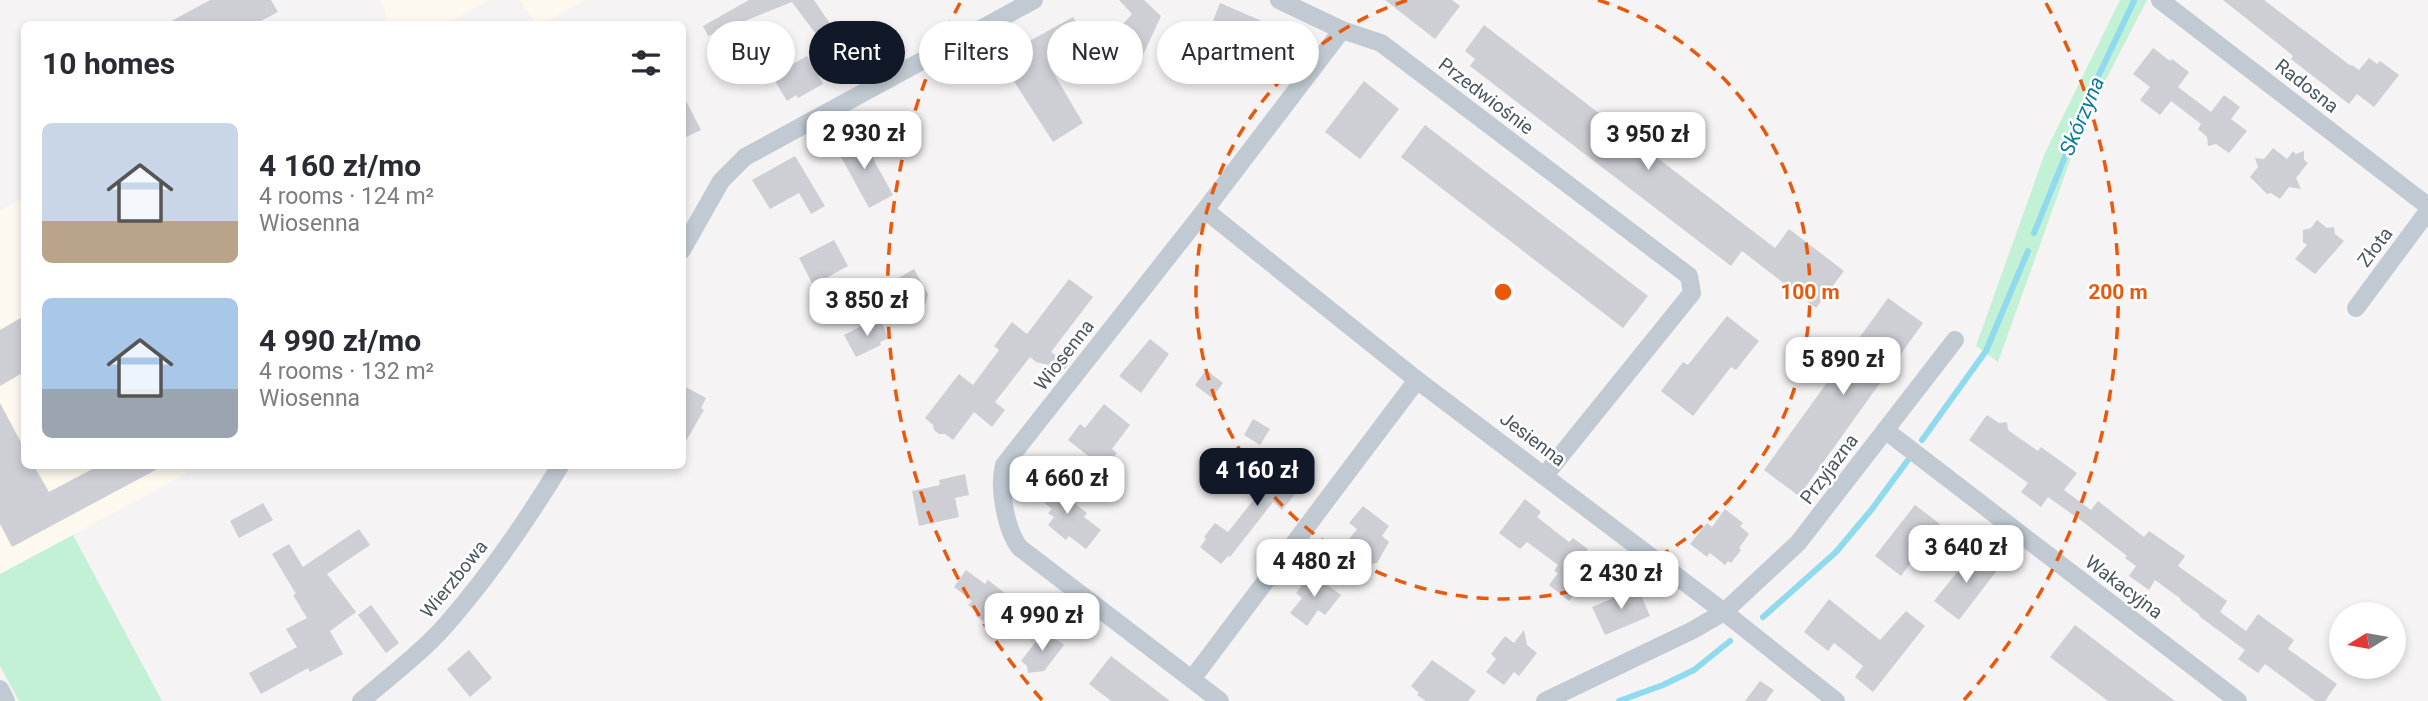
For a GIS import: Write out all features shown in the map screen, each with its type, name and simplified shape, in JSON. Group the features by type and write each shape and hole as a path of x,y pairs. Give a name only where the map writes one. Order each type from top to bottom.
{"street":[{"path":"686,243 721,181 745,157 1034,0"},
{"name":"Przedwiośnie","path":"1279,0 1342,30 1381,43 1689,276 1692,293 1545,475"},
{"name":"Radosna","path":"2160,0 2428,209"},
{"name":"Wiosenna","path":"1220,701 1020,548 1012,538 1000,480 1004,466 1342,30"},
{"name":"Złota","path":"2356,308 2428,209"},
{"name":"Jesienna","path":"1205,210 1418,380 1724,612 1836,701"},
{"name":"Przyjazna","path":"1724,612 1798,543 1955,340"},
{"path":"1192,680 1418,380"},
{"name":"Wakacyjna","path":"1885,430 2238,701"},
{"name":"Wierzbowa","path":"361,701 445,626 524,524 557,469"},
{"path":"1545,701 1693,630 1724,612"},
{"path":"0,689 6,701"}],"shaded area":[{"path":"380,0 489,0 450,21 386,21 386,12"},
{"path":"521,0 585,0 546,21 533,21"},
{"path":"21,199 21,469 183,469 186,474 0,574 0,211"}],"green space":[{"path":"2120,0 2147,0 2084,122 1998,362 1976,346 2045,153"},
{"path":"73,535 162,701 19,701 0,666 0,574"}],"building":[{"path":"210,0 271,0 278,12 261,21 172,21"},
{"path":"749,0 814,0 828,21 809,21 809,25 792,2 745,21 712,21"},
{"path":"1119,0 1144,0 1161,16 1143,55 1143,21 1126,21 1132,14"},
{"path":"1385,0 1452,0 1460,6 1435,39"},
{"path":"2223,0 2264,0 2351,66 2359,70 2369,58 2377,64 2380,61 2399,75 2374,107 2357,94 2349,104 2291,59 2293,56"},
{"path":"1220,3 1262,21 1213,21"},
{"path":"1484,25 1775,248 1789,229 1844,271 1816,308 1742,251 1731,266 1470,66 1475,59 1465,51"},
{"path":"1047,31 1047,84 1060,84 1083,123 1053,142 1016,84 1033,84 1033,39"},
{"path":"2153,48 2189,72 2178,87 2211,112 2224,95 2240,107 2231,119 2247,131 2229,153 2216,144 2208,146 2207,137 2198,129 2201,124 2171,101 2160,115 2140,100 2150,87 2133,74"},
{"path":"807,56 809,84 823,84 787,101 777,84 795,84 795,63"},
{"path":"1364,81 1399,109 1360,159 1325,132"},
{"path":"686,101 701,130 686,137"},
{"path":"1425,125 1648,296 1623,328 1401,157"},
{"path":"859,133 893,195 869,208 835,146"},
{"path":"2273,148 2287,159 2293,151 2296,154 2304,151 2304,160 2308,163 2296,178 2301,189 2289,187 2280,199 2271,193 2267,194 2250,177 2258,167 2255,158 2264,159"},
{"path":"795,156 825,206 811,214 799,193 770,209 752,180"},
{"path":"2317,220 2327,228 2334,227 2335,234 2344,241 2315,274 2295,259 2307,245 2303,242 2303,230 2311,228"},
{"path":"834,240 848,266 813,285 799,258"},
{"path":"914,269 928,294 926,303 916,308 908,304 895,280"},
{"path":"1069,279 1093,297 1051,352 1068,365 1065,369 1036,362 1030,357 995,402 1005,410 992,427 974,412 953,440 934,430 933,425 925,418 959,374 973,385 999,350 994,346 1012,322 1027,334"},
{"path":"1888,298 1923,323 1799,496 1764,470"},
{"path":"1727,316 1759,341 1736,370 1731,367 1693,416 1661,391 1683,362 1688,365"},
{"path":"21,318 21,374 0,386 0,330"},
{"path":"880,320 889,338 856,357 844,335 869,322 870,324"},
{"path":"1150,339 1169,354 1141,393 1119,376"},
{"path":"1206,370 1223,383 1212,398 1195,385"},
{"path":"686,387 706,398 701,408 704,410 686,441"},
{"path":"0,403 21,442 21,469 36,469 49,492 92,469 157,469 12,547 0,524"},
{"path":"1104,404 1130,425 1112,449 1117,453 1105,469 1068,440 1080,424 1085,428"},
{"path":"1987,415 1999,423 2007,422 2008,430 2038,451 2041,447 2077,473 2064,490 2091,510 2098,501 2144,537 2149,531 2185,556 2178,566 2227,601 2220,612 2246,631 2258,614 2294,640 2288,649 2337,684 2325,701 2315,701 2265,664 2258,673 2238,659 2245,650 2155,580 2149,590 2129,576 2136,566 2125,558 2127,556 2048,497 2041,507 2021,492 2028,483 1969,440"},
{"path":"1253,419 1270,429 1260,445 1244,435"},
{"path":"1294,449 1312,463 1291,491 1295,494 1282,510 1273,502 1230,557 1221,564 1200,547 1206,539 1204,537 1215,523 1228,532"},
{"path":"965,474 969,495 955,498 959,517 919,526 912,491 940,485 939,480"},
{"path":"1048,479 1087,513 1084,517 1101,530 1086,549 1069,536 1066,540 1048,525 1054,517 1048,513 1052,509 1035,495"},
{"path":"1525,499 1541,512 1537,517 1569,542 1573,538 1588,549 1582,557 1594,568 1569,601 1549,585 1558,573 1554,571 1558,565 1527,542 1520,549 1499,533"},
{"path":"263,503 273,520 239,538 230,521"},
{"path":"1915,505 1940,524 1901,576 1875,556"},
{"path":"1363,506 1389,526 1382,536 1389,542 1377,563 1370,564 1362,557 1357,566 1339,552 1357,529 1349,523"},
{"path":"1725,509 1743,523 1740,526 1749,534 1731,563 1728,561 1725,565 1710,553 1707,557 1690,544 1707,523 1712,527"},
{"path":"359,529 370,545 327,574 356,612 330,631 343,654 310,672 308,668 261,694 249,673 297,647 286,629 307,618 272,554 289,544 303,567"},
{"path":"1974,551 1998,569 1959,620 1934,601"},
{"path":"966,570 985,584 988,580 1019,604 1003,625 994,618 988,625 975,615 977,612 968,605 972,601 954,587"},
{"path":"1311,573 1341,595 1325,615 1318,610 1307,626 1290,613 1302,598 1296,593"},
{"path":"1638,588 1650,616 1605,635 1592,607"},
{"path":"1829,599 1880,640 1906,611 1925,626 1873,692 1855,677 1863,666 1834,643 1828,651 1804,632"},
{"path":"371,605 399,643 386,653 358,615"},
{"path":"2075,625 2175,701 2108,701 2067,670 2050,657"},
{"path":"1524,630 1527,645 1537,653 1519,676 1514,672 1504,685 1486,672 1496,659 1491,654 1505,636 1514,643"},
{"path":"1044,631 1064,645 1044,671 1028,673 1027,666 1021,661"},
{"path":"469,650 492,678 470,697 447,669"},
{"path":"1111,656 1170,701 1111,701 1089,684"},
{"path":"1432,660 1476,691 1468,701 1426,701 1417,695 1419,693 1411,686"},
{"path":"1760,681 1774,690 1766,701 1745,701"}],"waterway":[{"name":"Skórzyna","path":"2034,233 2095,83 2134,1"},
{"name":"Skórzyna","path":"1922,440 1986,351 2028,251"},
{"name":"Skórzyna","path":"1763,617 1836,552 1908,460"},
{"name":"Skórzyna","path":"1619,701 1694,670 1730,641"}]}
